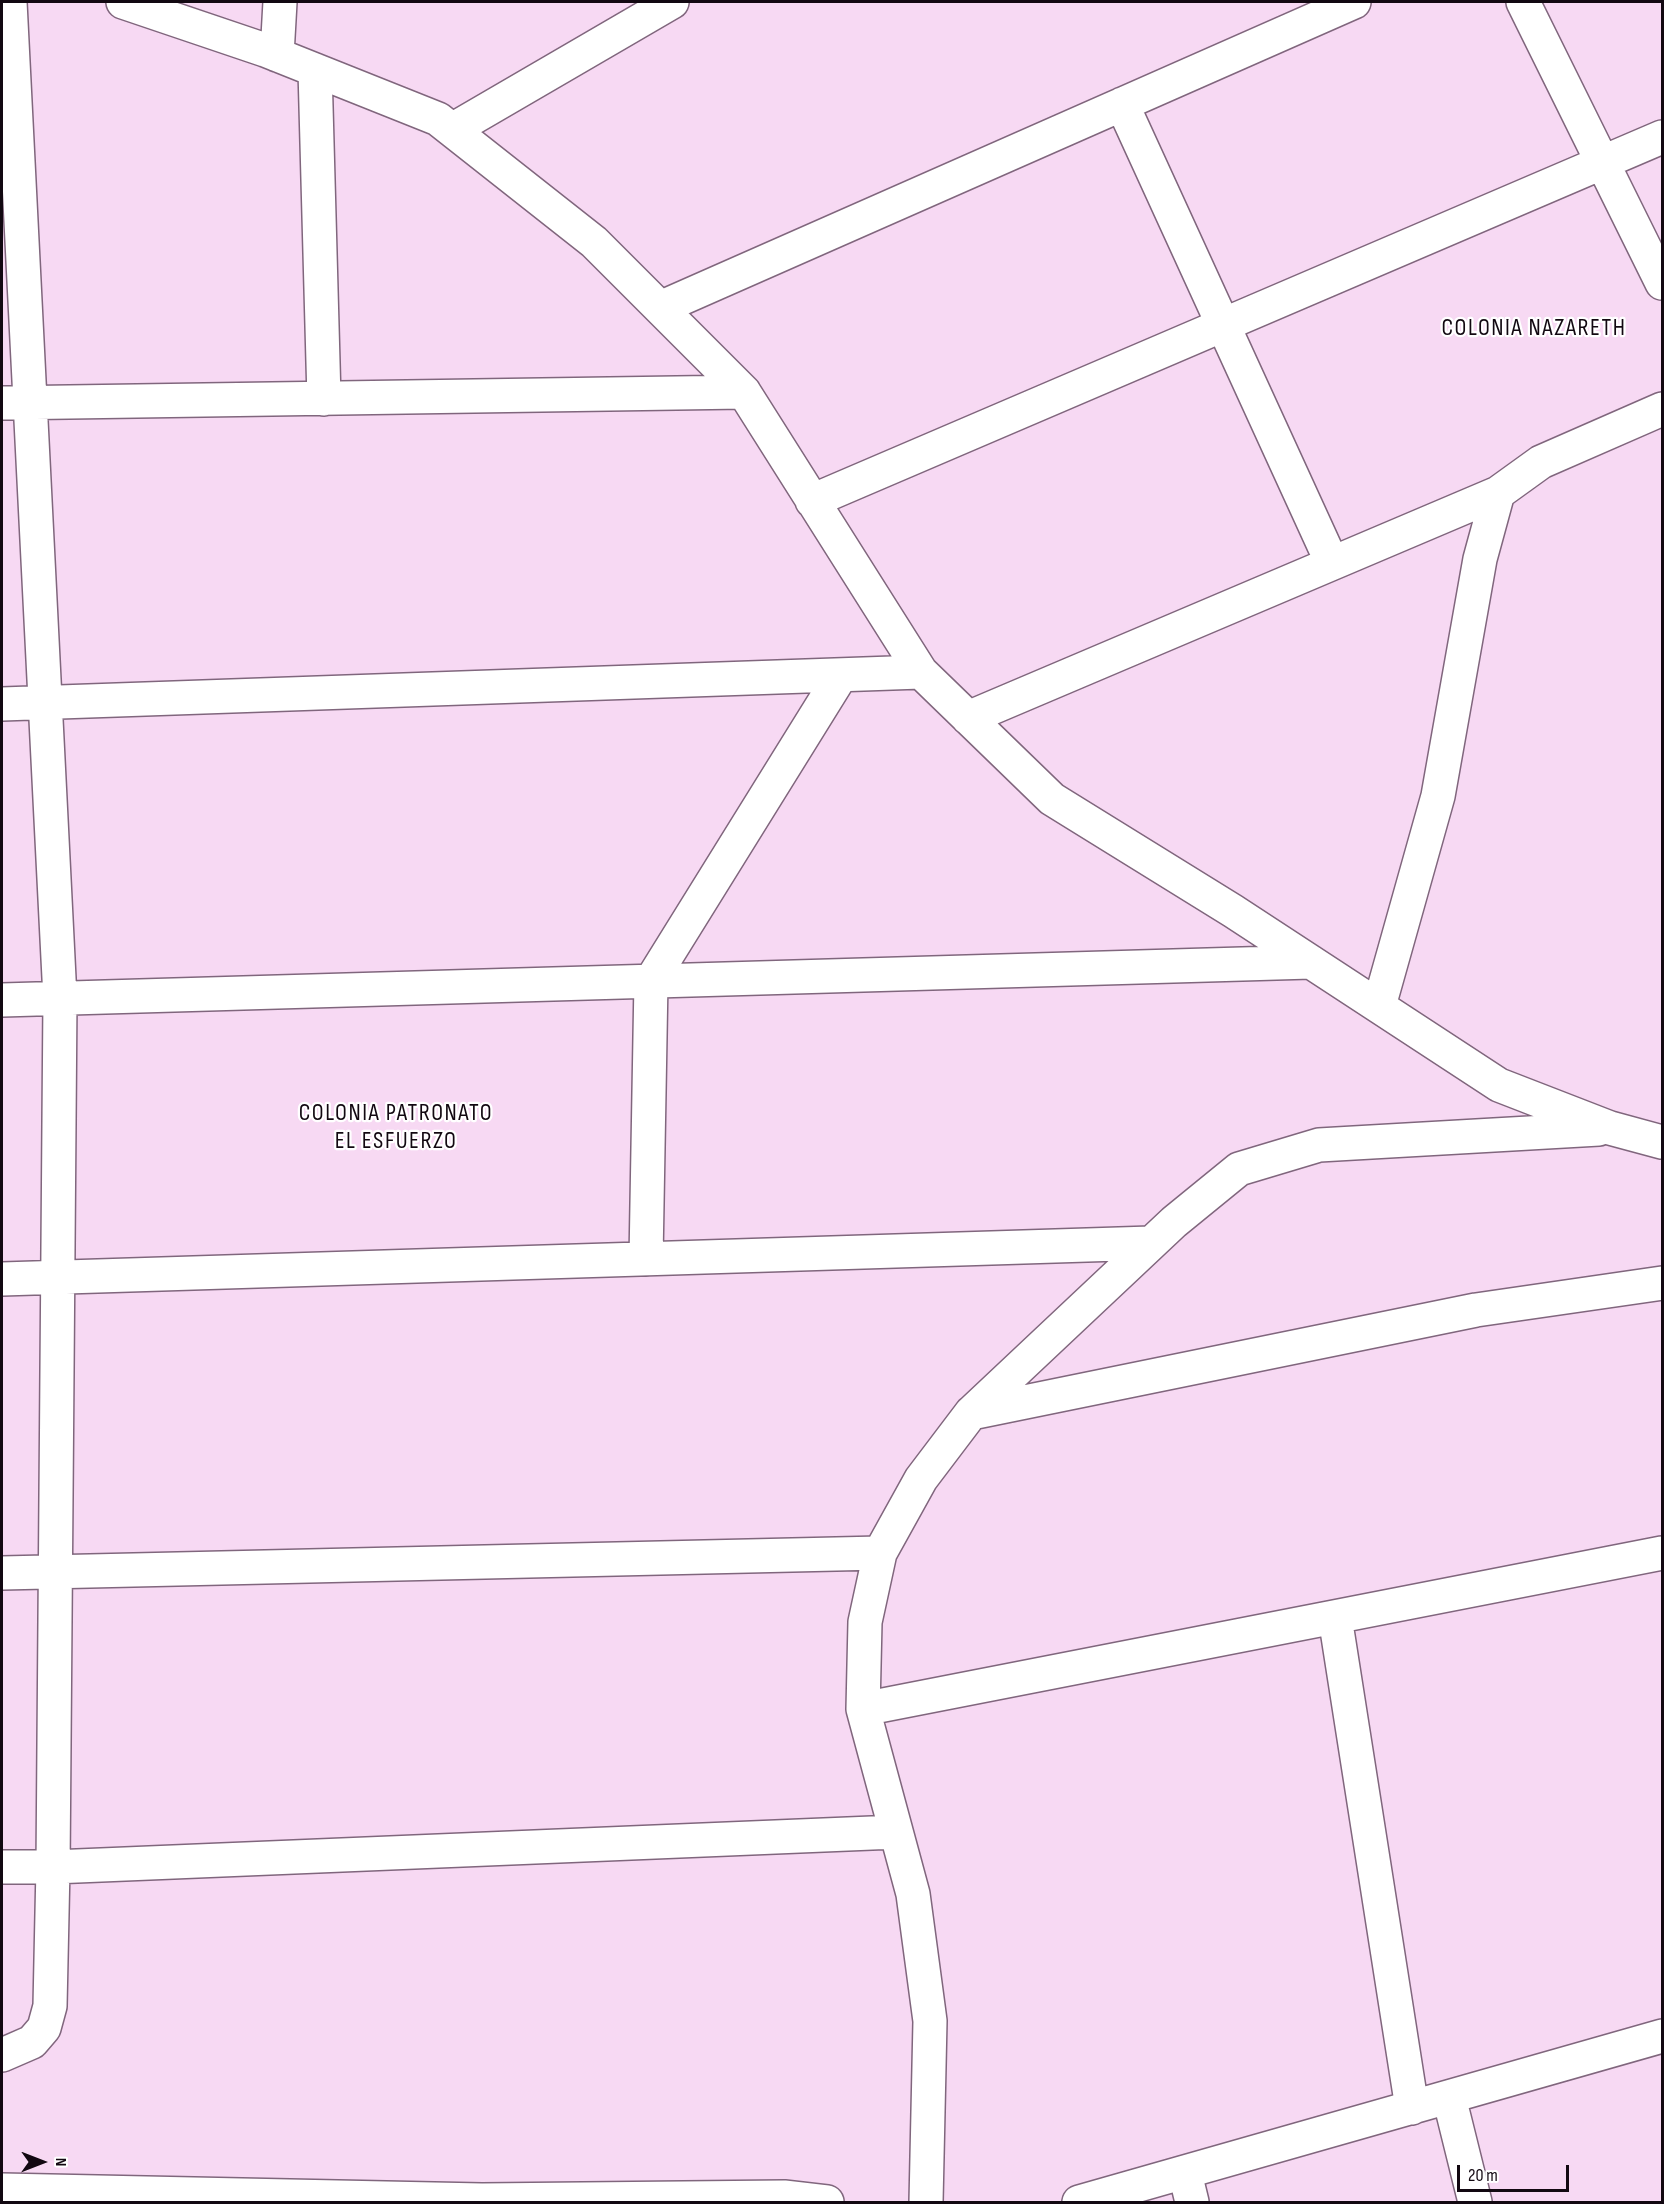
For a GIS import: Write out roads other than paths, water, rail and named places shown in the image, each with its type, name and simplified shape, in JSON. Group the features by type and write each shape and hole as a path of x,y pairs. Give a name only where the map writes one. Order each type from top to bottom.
{"street":[{"path":"2,2055 32,2042 44,2028 50,2006 60,998 45,702 16,403 10,2"},
{"path":"123,2 277,55 438,119 594,242 744,392 921,672 1052,799 1311,962 1499,1085 1610,1128 1662,1142"},
{"path":"277,55 280,2"},
{"path":"452,130 672,2"},
{"path":"660,308 1354,2"},
{"path":"1523,2 1662,283"},
{"path":"315,70 324,399"},
{"path":"1122,104 1332,563"},
{"path":"812,501 1662,137"},
{"path":"16,403 744,392"},
{"path":"968,718 1498,493 1541,462 1662,410"},
{"path":"1379,1006 1438,796 1480,559 1498,493"},
{"path":"2,704 921,672"},
{"path":"646,1259 651,981 841,675"},
{"path":"2,1000 1311,962"},
{"path":"926,2202 930,2021 913,1894 864,1709 865,1623 880,1553 921,1479 971,1413 1151,1243 1239,1169 1319,1145 1610,1128"},
{"path":"2,1279 1151,1243"},
{"path":"971,1413 1476,1310 1662,1283"},
{"path":"2,1573 880,1553"},
{"path":"864,1709 1662,1553"},
{"path":"1335,1617 1412,2108"},
{"path":"2,1867 53,1867 896,1832"},
{"path":"1079,2202 1189,2188 1412,2108 1662,2036"},
{"path":"1449,2097 1474,2202"},
{"path":"2,2190 483,2200 784,2197 827,2202"}],"district":[{"name":"COLONIA NAZARETH","path":"1534,329"},
{"name":"COLONIA PATRONATO EL ESFUERZO","path":"396,1128"}]}
